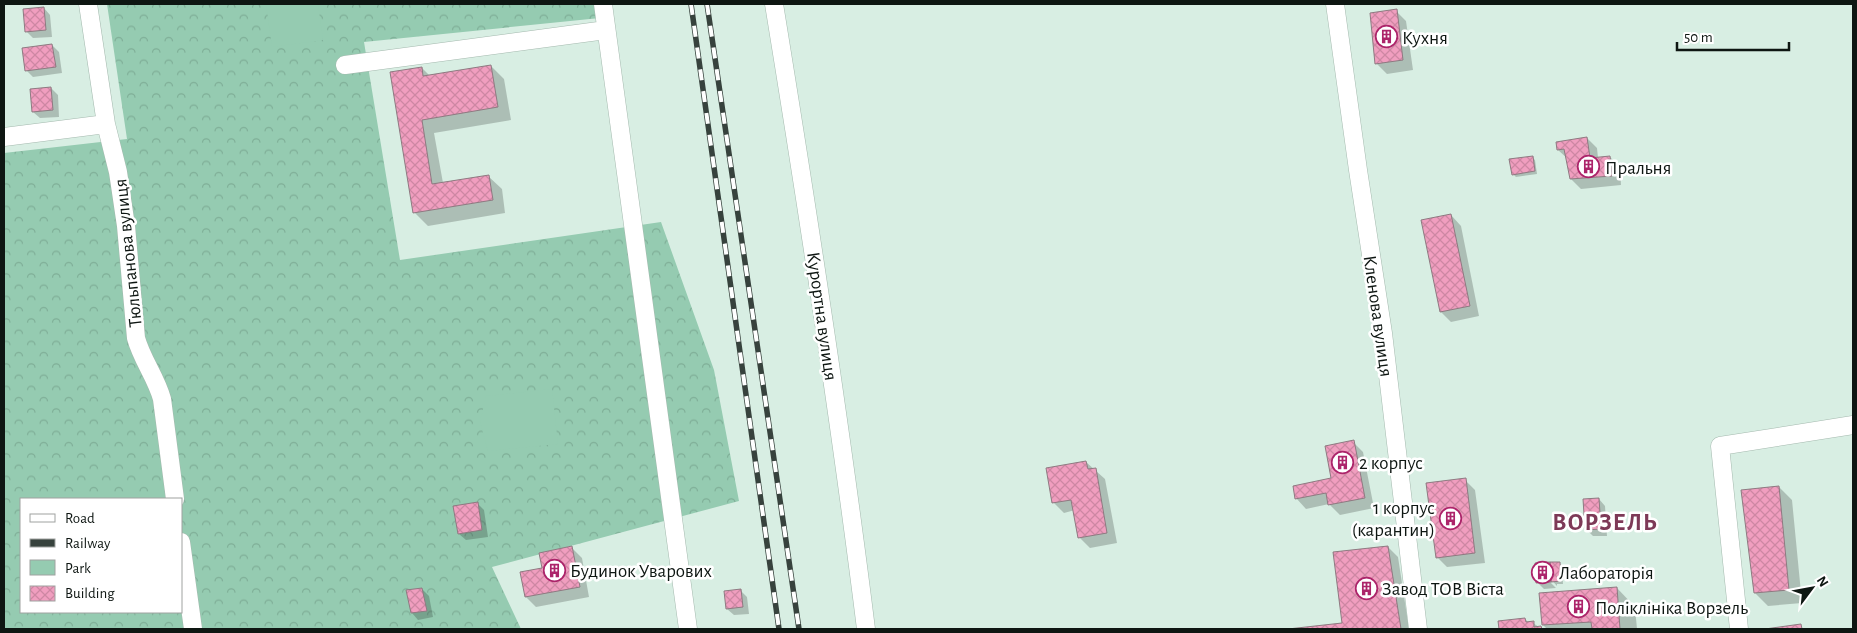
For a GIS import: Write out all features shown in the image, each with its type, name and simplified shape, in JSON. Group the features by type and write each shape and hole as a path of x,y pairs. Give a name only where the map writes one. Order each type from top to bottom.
{"street":[{"name":"Тюльпанова вулиця","path":"88,4 106,124 118,172 136,338 159,388 162,399 175,498"},
{"path":"603,4 688,629"},
{"name":"Курортна вулиця","path":"774,4 806,199 866,629"},
{"name":"Кленова вулиця","path":"1334,4 1383,333 1418,629"},
{"path":"345,65 606,30"},
{"path":"4,137 106,124"},
{"path":"1739,629 1720,446 1853,425"},
{"path":"182,549 193,629"}],"green space":[{"path":"107,4 599,4 600,18 364,42 400,260 661,222 714,370 739,501 492,567 521,629 4,629 4,153 127,139"},
{"path":"266,4 318,4 323,40 272,47"},
{"path":"552,389 558,444 488,451 480,422 486,396"}],"building":[{"path":"44,7 46,30 25,32 23,9"},
{"name":"Кухня","path":"1397,9 1403,60 1375,64 1370,13"},
{"path":"52,44 56,67 25,71 22,48"},
{"path":"491,65 498,107 422,120 432,184 489,175 493,200 413,213 390,72 422,67 423,76"},
{"path":"51,87 53,110 32,112 30,89"},
{"name":"Пральня","path":"1587,137 1590,158 1610,156 1612,176 1570,179 1564,149 1557,150 1556,142"},
{"path":"1533,156 1535,171 1512,175 1509,159"},
{"path":"1451,214 1470,306 1440,312 1421,220"},
{"name":"2 корпус","path":"1354,440 1365,498 1328,505 1326,493 1295,499 1293,486 1331,478 1325,446"},
{"path":"1086,461 1088,469 1096,468 1107,533 1078,538 1071,500 1052,503 1046,468"},
{"name":"1 корпус (карантин)","path":"1466,478 1475,553 1436,558 1426,483"},
{"path":"1779,486 1789,590 1754,593 1741,490"},
{"path":"1599,498 1601,529 1585,530 1583,499"},
{"path":"478,502 482,530 458,534 453,506"},
{"name":"Будинок Уварових","path":"572,546 580,587 525,597 520,572 542,568 539,553"},
{"name":"Завод ТОВ Віста","path":"1388,546 1401,629 1288,629 1342,623 1333,552"},
{"name":"Лабораторія","path":"1550,562 1551,582 1536,583 1535,563"},
{"path":"1550,562 1560,562 1561,581 1551,582"},
{"name":"Поліклініка Ворзель","path":"1617,587 1620,629 1592,629 1591,622 1542,625 1539,593"},
{"path":"422,588 427,611 411,613 406,590"},
{"path":"741,589 743,607 726,609 724,591"},
{"path":"1525,618 1526,622 1534,621 1534,627 1541,626 1542,629 1499,629 1498,621"},
{"path":"1801,624 1802,629 1765,629"}],"railway":[{"path":"691,4 779,629"},
{"path":"707,4 799,629"}],"place":[{"name":"Кухня","path":"1386,37"},
{"name":"Пральня","path":"1589,167"},
{"name":"2 корпус","path":"1343,462"},
{"name":"1 корпус (карантин)","path":"1451,518"},
{"name":"Будинок Уварових","path":"554,570"},
{"name":"Лабораторія","path":"1543,572"},
{"name":"Завод ТОВ Віста","path":"1366,588"},
{"name":"Поліклініка Ворзель","path":"1579,607"}],"district":[{"name":"ВОРЗЕЛЬ","path":"1605,522"}]}
